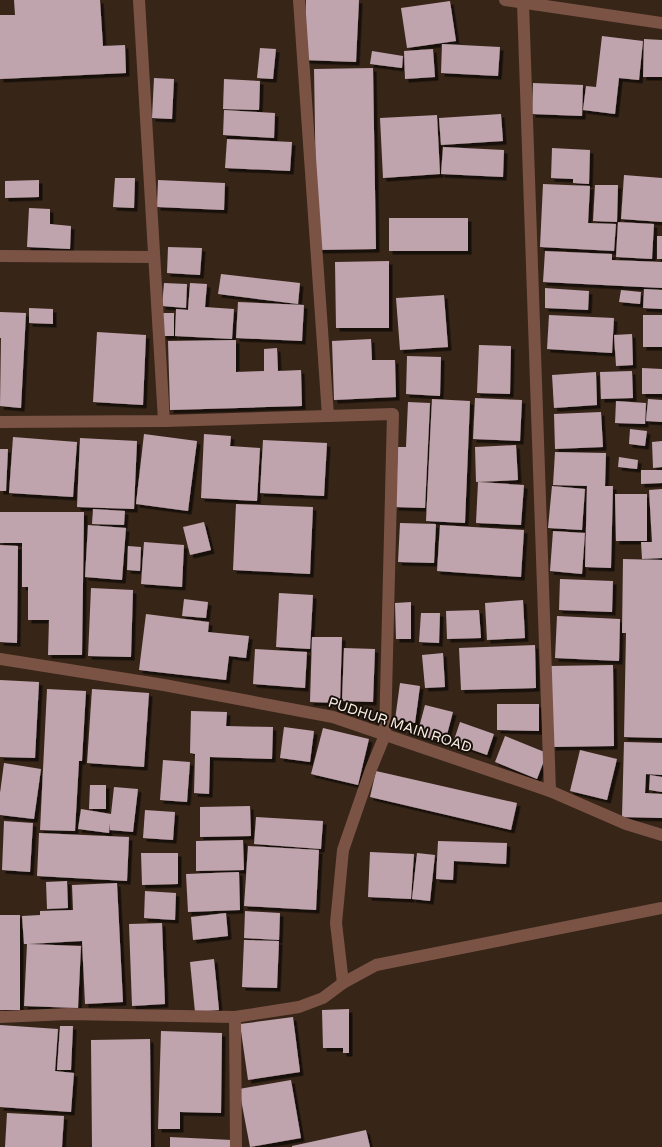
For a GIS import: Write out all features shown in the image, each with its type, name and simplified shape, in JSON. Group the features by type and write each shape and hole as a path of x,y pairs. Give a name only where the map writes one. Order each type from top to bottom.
{"street":[{"path":"139,0 164,421"},
{"path":"299,0 328,416"},
{"path":"505,0 662,23"},
{"path":"523,3 550,791"},
{"path":"0,256 154,257"},
{"path":"0,422 164,421 393,414 385,735 361,797 343,850 336,922 343,983"},
{"name":"PUDHUR MAIN ROAD","path":"0,659 164,685 333,717 550,791 626,824 662,835"},
{"path":"0,1017 68,1014 235,1017 299,1007 323,998 343,983 376,965 662,908"},
{"path":"235,1017 236,1147"}],"building":[{"path":"14,0 100,0 103,46 125,45 126,73 0,79 0,15 15,15"},
{"path":"306,0 359,0 356,62 304,60"},
{"path":"450,1 456,41 407,48 401,8"},
{"path":"602,36 643,41 639,80 619,78 615,114 583,110 586,86 596,87"},
{"path":"644,39 662,40 662,77 643,77"},
{"path":"442,44 500,47 498,76 441,73"},
{"path":"260,48 276,49 273,79 257,78"},
{"path":"433,49 435,77 405,79 404,51"},
{"path":"372,51 403,56 402,68 370,64"},
{"path":"373,68 376,249 317,250 314,69"},
{"path":"154,78 174,79 172,119 152,118"},
{"path":"224,79 260,81 259,110 223,109"},
{"path":"533,83 583,85 582,116 532,114"},
{"path":"224,110 275,113 274,138 223,135"},
{"path":"501,114 503,141 441,145 439,118"},
{"path":"437,115 440,174 383,178 380,118"},
{"path":"227,139 292,142 290,171 225,168"},
{"path":"443,147 504,150 503,177 441,174"},
{"path":"552,148 590,150 589,184 573,183 573,179 551,178"},
{"path":"624,175 662,178 662,222 621,219"},
{"path":"115,178 135,178 134,208 113,207"},
{"path":"39,180 39,197 5,198 5,181"},
{"path":"158,180 225,183 224,210 157,207"},
{"path":"543,184 590,186 588,223 616,224 614,251 540,247"},
{"path":"595,185 618,185 617,222 593,221"},
{"path":"29,208 50,209 50,224 71,226 70,249 27,247"},
{"path":"389,218 468,218 468,251 389,251"},
{"path":"618,222 654,224 652,259 616,257"},
{"path":"657,236 662,236 662,259 657,259"},
{"path":"168,247 202,248 200,275 167,273"},
{"path":"545,251 612,254 612,260 662,262 662,288 543,282"},
{"path":"389,261 389,328 336,328 335,262"},
{"path":"221,274 300,283 298,304 218,294"},
{"path":"164,283 187,284 186,308 162,306"},
{"path":"190,283 207,284 205,307 234,309 232,339 175,336 176,309 188,310"},
{"path":"545,288 589,291 588,310 545,308"},
{"path":"644,289 662,290 662,309 643,308"},
{"path":"621,290 641,292 640,304 619,302"},
{"path":"444,295 448,347 400,350 396,298"},
{"path":"238,302 304,305 302,341 236,338"},
{"path":"29,308 53,309 53,324 29,323"},
{"path":"0,312 26,313 21,408 0,406"},
{"path":"163,313 174,313 174,336 163,336"},
{"path":"549,315 614,318 612,353 547,349"},
{"path":"643,315 662,315 662,347 643,347"},
{"path":"97,332 146,335 143,405 93,402"},
{"path":"632,334 633,365 616,366 614,335"},
{"path":"371,339 372,360 395,360 396,397 334,400 332,341"},
{"path":"236,340 236,372 264,371 264,349 277,348 278,371 301,370 302,406 170,410 168,341"},
{"path":"479,345 511,346 510,394 477,393"},
{"path":"407,356 441,357 440,396 406,394"},
{"path":"642,368 662,369 662,394 642,394"},
{"path":"632,371 633,398 601,399 600,372"},
{"path":"596,372 597,405 554,408 552,375"},
{"path":"475,398 522,400 520,441 473,439"},
{"path":"432,399 470,401 465,523 426,521"},
{"path":"648,399 662,400 662,422 646,421"},
{"path":"616,401 646,403 645,424 615,423"},
{"path":"408,402 430,403 425,508 395,507 398,447 406,447"},
{"path":"601,412 603,447 555,449 554,414"},
{"path":"630,429 647,431 645,446 629,444"},
{"path":"144,434 197,441 188,511 136,504"},
{"path":"204,434 231,436 230,446 260,448 257,501 201,498"},
{"path":"13,437 77,442 73,497 9,493"},
{"path":"80,438 137,441 134,509 77,507"},
{"path":"263,440 327,443 324,496 260,493"},
{"path":"662,441 662,467 653,468 652,442"},
{"path":"516,445 518,480 476,482 475,447"},
{"path":"0,449 8,449 6,491 0,491"},
{"path":"555,452 606,453 605,486 613,486 611,568 585,567 587,486 553,485"},
{"path":"619,457 638,460 637,469 618,467"},
{"path":"641,470 662,470 662,483 641,484"},
{"path":"478,482 524,485 521,525 476,523"},
{"path":"552,486 585,489 582,530 548,528"},
{"path":"662,489 662,558 642,559 641,542 652,542 649,490"},
{"path":"615,494 647,494 647,541 616,541"},
{"path":"236,504 313,507 310,574 233,570"},
{"path":"93,509 125,511 124,525 92,524"},
{"path":"0,512 84,512 82,655 48,655 49,620 28,620 28,587 22,587 22,543 0,543"},
{"path":"204,522 211,550 190,555 183,527"},
{"path":"400,523 436,524 434,563 398,562"},
{"path":"88,525 126,528 122,580 85,577"},
{"path":"440,525 524,530 521,577 437,571"},
{"path":"553,531 585,533 582,574 550,571"},
{"path":"144,542 184,545 182,587 141,584"},
{"path":"0,545 18,546 17,643 0,642"},
{"path":"128,546 141,547 140,571 127,570"},
{"path":"623,559 662,560 662,738 624,737 626,633 622,633"},
{"path":"560,579 613,581 612,612 559,610"},
{"path":"91,588 133,590 131,657 88,656"},
{"path":"279,593 313,595 310,649 276,647"},
{"path":"184,599 208,602 206,618 182,616"},
{"path":"523,600 525,638 487,640 485,603"},
{"path":"411,602 411,639 396,639 395,603"},
{"path":"479,610 481,638 447,639 446,611"},
{"path":"421,613 440,613 439,643 419,642"},
{"path":"146,614 209,622 208,632 249,636 246,658 229,656 226,680 139,670"},
{"path":"557,616 620,619 619,661 555,658"},
{"path":"312,637 342,637 340,703 310,702"},
{"path":"535,645 536,688 461,690 459,648"},
{"path":"344,648 375,649 373,702 342,701"},
{"path":"255,649 307,652 305,688 253,684"},
{"path":"443,653 445,687 425,688 422,655"},
{"path":"613,665 614,746 552,747 550,666"},
{"path":"0,680 39,682 35,758 0,757"},
{"path":"400,683 420,686 415,723 395,720"},
{"path":"47,689 86,691 82,761 79,761 75,831 40,830"},
{"path":"92,689 149,693 144,767 87,763"},
{"path":"497,704 539,704 539,731 497,730"},
{"path":"425,705 453,712 445,742 417,735"},
{"path":"191,711 227,712 226,726 273,727 272,759 210,757 209,794 194,793 195,754 190,753"},
{"path":"460,722 494,734 487,755 453,743"},
{"path":"284,727 314,731 310,762 280,758"},
{"path":"323,728 369,739 358,785 311,774"},
{"path":"505,736 547,753 537,779 495,762"},
{"path":"624,742 662,743 662,775 646,774 645,793 662,794 662,818 622,817"},
{"path":"580,750 617,759 607,800 570,791"},
{"path":"163,760 190,762 187,802 160,800"},
{"path":"4,763 41,769 34,819 0,815 0,793"},
{"path":"376,771 517,803 511,830 370,797"},
{"path":"650,775 662,777 662,792 649,790"},
{"path":"90,785 106,785 106,809 89,809"},
{"path":"114,787 138,789 133,832 110,830 110,823 109,833 78,829 81,809 111,814"},
{"path":"250,806 251,836 200,837 200,807"},
{"path":"145,810 175,812 173,840 143,838"},
{"path":"256,817 323,821 321,849 254,844"},
{"path":"4,821 33,823 30,872 2,870"},
{"path":"39,833 129,837 127,881 37,876"},
{"path":"243,840 244,870 196,871 196,841"},
{"path":"438,841 507,843 506,864 454,861 453,880 436,879"},
{"path":"248,846 319,850 316,910 244,906"},
{"path":"370,852 414,854 411,899 368,897"},
{"path":"141,853 178,853 178,884 142,885"},
{"path":"417,853 435,855 430,901 412,899"},
{"path":"239,872 240,910 188,912 186,874"},
{"path":"67,881 68,908 47,909 46,882"},
{"path":"117,883 123,1002 85,1004 82,941 28,944 81,946 78,1008 24,1006 27,944 24,944 22,916 40,915 40,911 73,910 72,885"},
{"path":"145,891 176,893 175,920 144,918"},
{"path":"245,911 280,913 279,940 244,938"},
{"path":"226,913 228,936 193,940 191,917"},
{"path":"0,915 20,915 20,1010 0,1010"},
{"path":"162,923 165,1004 132,1006 129,924"},
{"path":"244,940 279,941 277,988 242,987"},
{"path":"214,959 219,1010 195,1012 190,962"},
{"path":"349,1009 349,1053 343,1053 343,1048 323,1048 322,1010"},
{"path":"293,1017 300,1072 248,1080 240,1024"},
{"path":"0,1025 58,1029 55,1071 74,1073 71,1112 0,1107"},
{"path":"60,1026 73,1026 71,1070 57,1070"},
{"path":"161,1031 222,1033 221,1113 180,1112 180,1129 158,1129"},
{"path":"150,1039 151,1147 92,1147 91,1040"},
{"path":"291,1080 301,1138 250,1147 239,1089"},
{"path":"7,1113 64,1116 62,1147 5,1147"},
{"path":"366,1130 370,1147 292,1147 292,1146"},
{"path":"170,1137 232,1140 232,1147 170,1147"}]}
